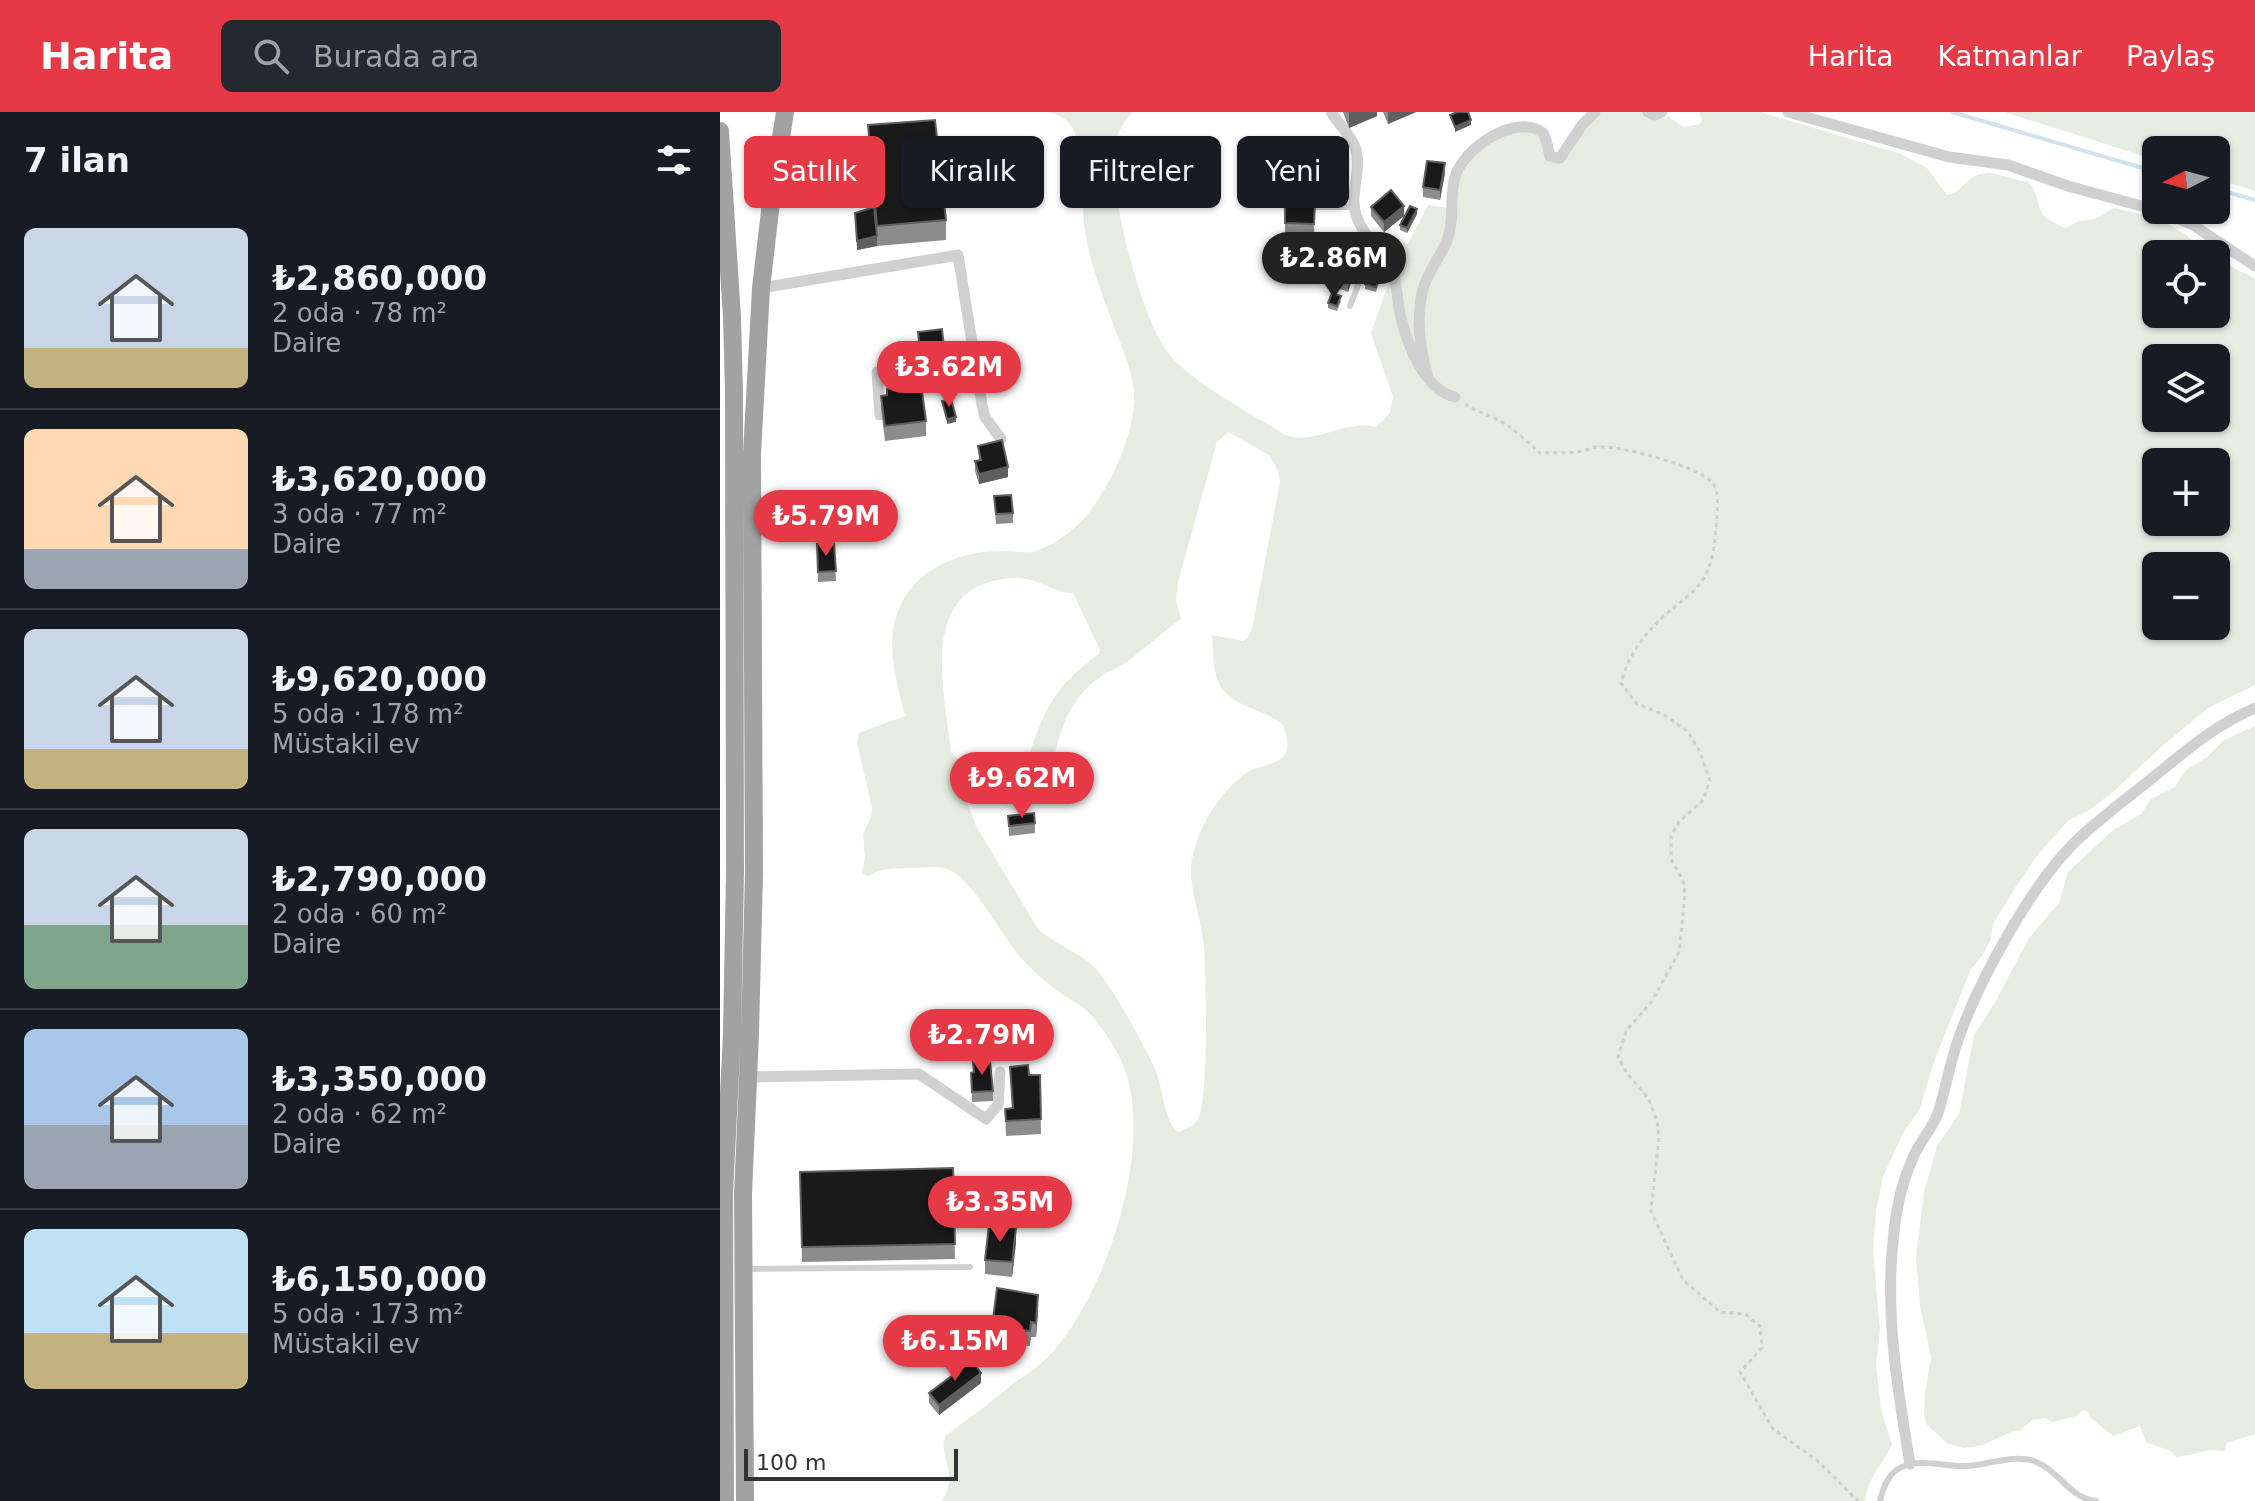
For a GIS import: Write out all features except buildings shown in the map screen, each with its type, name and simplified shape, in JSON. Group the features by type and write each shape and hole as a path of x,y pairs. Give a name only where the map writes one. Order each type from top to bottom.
{"highway":[{"path":"720,112 720,123"},
{"path":"745,1501 743,1194 754,873 752,454 761,288 785,112"},
{"path":"720,131 734,392 735,872 732,1034 724,1193 725,1501"}],"street":[{"path":"1331,112 1356,151 1355,207 1360,223 1394,275 1405,332 1428,377 1442,394 1455,397"},
{"path":"1428,377 1420,337 1422,293 1450,231 1455,178 1466,156 1495,124 1517,117 1528,119 1539,128 1550,156 1560,158 1582,125 1595,112"},
{"path":"1648,112 1655,115 1662,112"},
{"path":"1788,112 1949,157 2008,165 2068,186 2142,206"},
{"path":"2191,224 2255,266"},
{"path":"761,288 958,255 985,417 1001,439"},
{"path":"880,415 877,372 910,370 919,380 976,374"},
{"path":"1910,1464 1899,1401 1894,1338 1893,1243 1900,1198 1911,1161 1936,1119 1953,1057 1971,1008 2036,888 2072,846 2205,737 2255,708"},
{"path":"748,1077 919,1074 986,1119 998,1105 1000,1072"}],"lane":[{"path":"1349,207 1355,207"},
{"path":"1350,306 1374,245"},
{"path":"743,1269 970,1267"},
{"path":"1880,1501 1884,1485 1893,1473 1910,1464 1969,1466 2025,1459 2045,1466 2077,1495 2096,1501"}],"path":[{"path":"1455,397 1480,414 1493,417 1510,427 1540,453 1582,451 1596,447 1620,450 1689,467 1709,477 1715,485 1718,499 1715,544 1706,574 1695,590 1641,641 1627,662 1621,683 1636,703 1666,716 1688,732 1700,752 1710,781 1703,800 1679,822 1671,836 1671,859 1683,881 1685,895 1679,952 1652,1001 1626,1031 1618,1057 1626,1072 1648,1098 1657,1121 1659,1138 1651,1211 1683,1280 1720,1312 1745,1314 1760,1326 1762,1348 1740,1372 1773,1429 1818,1461 1858,1501"}],"shaded area":[{"path":"1049,112 1132,112 1117,136 1076,136 1063,118"},
{"path":"1595,112 1648,112 1666,119 1668,116 1683,127 1700,124 1699,112 1760,112 1901,154 1927,168 1947,195 1980,174 2028,182 2044,215 2065,228 2079,221 2095,219 2114,208 2142,215 2142,224 2168,224 2192,240 2142,240 2142,328 2230,328 2230,266 2255,278 2255,685 2208,708 2113,792 2068,821 2039,853 2015,888 1993,924 1991,939 1982,956 1971,969 1935,1059 1919,1111 1904,1131 1883,1177 1876,1211 1873,1250 1880,1331 1876,1365 1881,1409 1892,1445 1872,1478 1865,1501 942,1501 949,1482 945,1436 1047,1358 1069,1331 1089,1296 1107,1256 1121,1213 1130,1169 1133,1126 1130,1087 1118,1054 1094,1018 1029,966 957,874 933,867 889,869 869,876 862,874 865,858 863,834 872,807 857,743 859,733 905,716 894,669 892,638 899,608 916,583 939,566 966,555 994,551 1032,552 1047,546 1087,515 1118,463 1132,418 1133,385 1090,256 1083,208 1119,208 1146,309 1166,350 1205,385 1285,435 1296,437 1353,426 1376,427 1390,413 1393,397 1371,333 1403,242 1408,244 1428,205 1454,209 1456,180 1468,154 1482,139 1511,124 1530,124 1539,129 1552,158","holes":["1228,432 1269,455 1280,482 1252,629 1243,641 1212,635 1215,670 1227,694 1282,724 1287,746 1282,758 1248,772 1226,791 1208,818 1195,848 1191,876 1205,963 1204,1088 1198,1119 1192,1126 1178,1132 1167,1112 1155,1069 1107,983 1090,963 1038,929 976,826 954,768 958,759 951,752 944,698 943,642 949,618 962,598 984,584 1024,578 1058,591 1073,593 1100,650 1053,699 1024,762 1040,772 1051,774 1064,723 1085,690 1181,619 1176,600 1178,582 1217,442"]},
{"path":"2004,112 2255,112 2255,191 2230,183 2230,136 2142,136 2142,156"},
{"path":"2255,726 2255,1434 2227,1443 2224,1451 2212,1450 2177,1457 2146,1442 2140,1426 2113,1436 2091,1418 2089,1412 2083,1410 2076,1416 2052,1422 2045,1418 2032,1420 2021,1430 1983,1445 1964,1448 1948,1444 1926,1424 1924,1414 1931,1357 1920,1305 1916,1258 1924,1192 1937,1146 1959,1114 1974,1035 2029,938 2059,903 2068,872 2113,830 2141,814 2151,799 2175,787 2185,771 2207,757 2224,740"}],"waterway":[{"path":"1952,112 2142,168"},
{"path":"2230,193 2255,200"}]}
